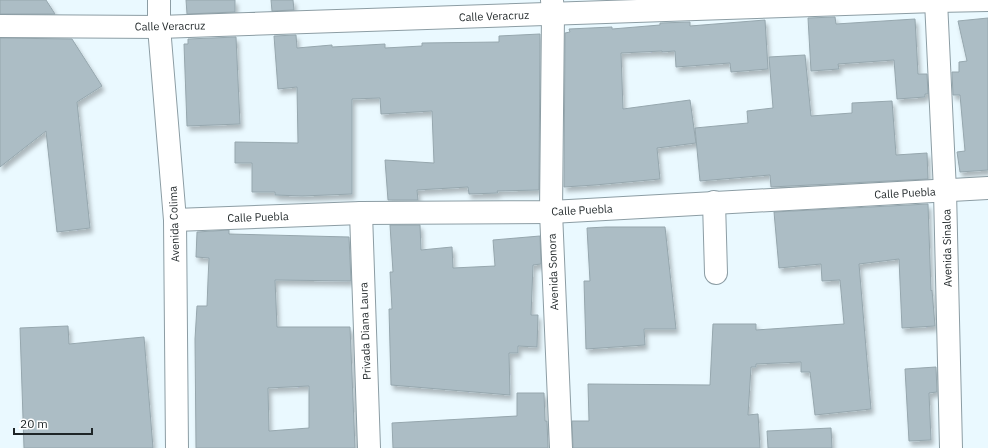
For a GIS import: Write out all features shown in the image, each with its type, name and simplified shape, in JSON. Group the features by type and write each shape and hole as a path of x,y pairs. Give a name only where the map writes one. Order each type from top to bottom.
{"street":[{"name":"Avenida Colima","path":"159,0 159,27 175,220 176,448"},
{"name":"Calle Veracruz","path":"0,26 159,27 553,7 988,0"},
{"name":"Avenida Sinaloa","path":"936,1 946,191 951,448"},
{"name":"Avenida Sonora","path":"553,7 551,212 561,448"},
{"name":"Calle Puebla","path":"175,220 361,213 551,212 988,188"},
{"path":"714,202 716,273"},
{"name":"Privada Diana Laura","path":"361,213 369,448"}],"building":[{"path":"0,0 46,0 55,14 0,14"},
{"path":"186,0 235,0 235,12 187,14"},
{"path":"271,0 293,0 294,10 272,11"},
{"path":"835,17 836,24 915,19 918,74 927,74 928,94 925,94 925,97 897,99 894,60 838,64 839,69 811,71 808,18"},
{"path":"988,18 988,170 960,172 957,152 965,151 960,95 953,95 952,72 959,72 959,62 967,61 958,21"},
{"path":"765,20 768,69 731,72 730,63 676,67 675,51 621,53 623,109 690,100 696,143 657,148 660,179 564,187 565,33 570,32 569,29 612,27 612,29 660,25 660,23 690,22 690,26"},
{"path":"540,34 539,190 497,191 498,193 469,194 468,187 417,190 418,200 388,200 385,160 434,163 432,111 381,114 380,98 352,99 352,194 302,196 275,195 275,192 252,192 252,163 235,163 235,142 298,143 297,87 278,89 274,36 296,35 297,48 332,45 332,47 385,44 385,48 422,46 422,43 499,42 499,36"},
{"path":"236,37 240,124 187,126 184,44 188,44 188,39"},
{"path":"0,38 72,39 102,86 77,102 90,228 57,232 46,131 0,167"},
{"path":"805,55 811,116 852,113 852,103 892,101 896,155 927,153 928,179 771,187 770,175 700,181 695,128 748,123 747,111 773,108 769,57"},
{"path":"928,204 931,291 932,290 935,326 902,328 899,259 859,264 871,409 815,415 810,372 801,372 801,362 756,364 756,367 751,367 748,415 758,414 760,448 573,448 572,421 589,421 588,384 710,385 713,324 756,324 756,330 844,324 840,280 822,281 821,264 779,268 774,212"},
{"path":"390,225 420,225 421,250 452,247 453,268 495,266 493,240 540,236 541,264 533,265 531,315 538,315 537,347 518,346 518,353 509,353 510,395 391,385 389,309 392,309 390,272 393,272"},
{"path":"665,227 676,329 644,329 645,345 586,349 584,281 590,281 587,228"},
{"path":"229,230 229,234 349,237 351,281 275,280 277,327 350,327 355,448 196,448 195,339 197,306 207,306 209,258 196,257 197,232","holes":["309,386 309,428 269,431 268,388"]},
{"path":"68,326 69,344 144,337 153,448 24,448 20,328"},
{"path":"936,367 937,392 929,393 931,440 909,441 905,369"},
{"path":"517,393 544,393 548,448 393,448 392,423 517,416"},
{"path":"831,428 832,448 768,448 767,431"}]}
